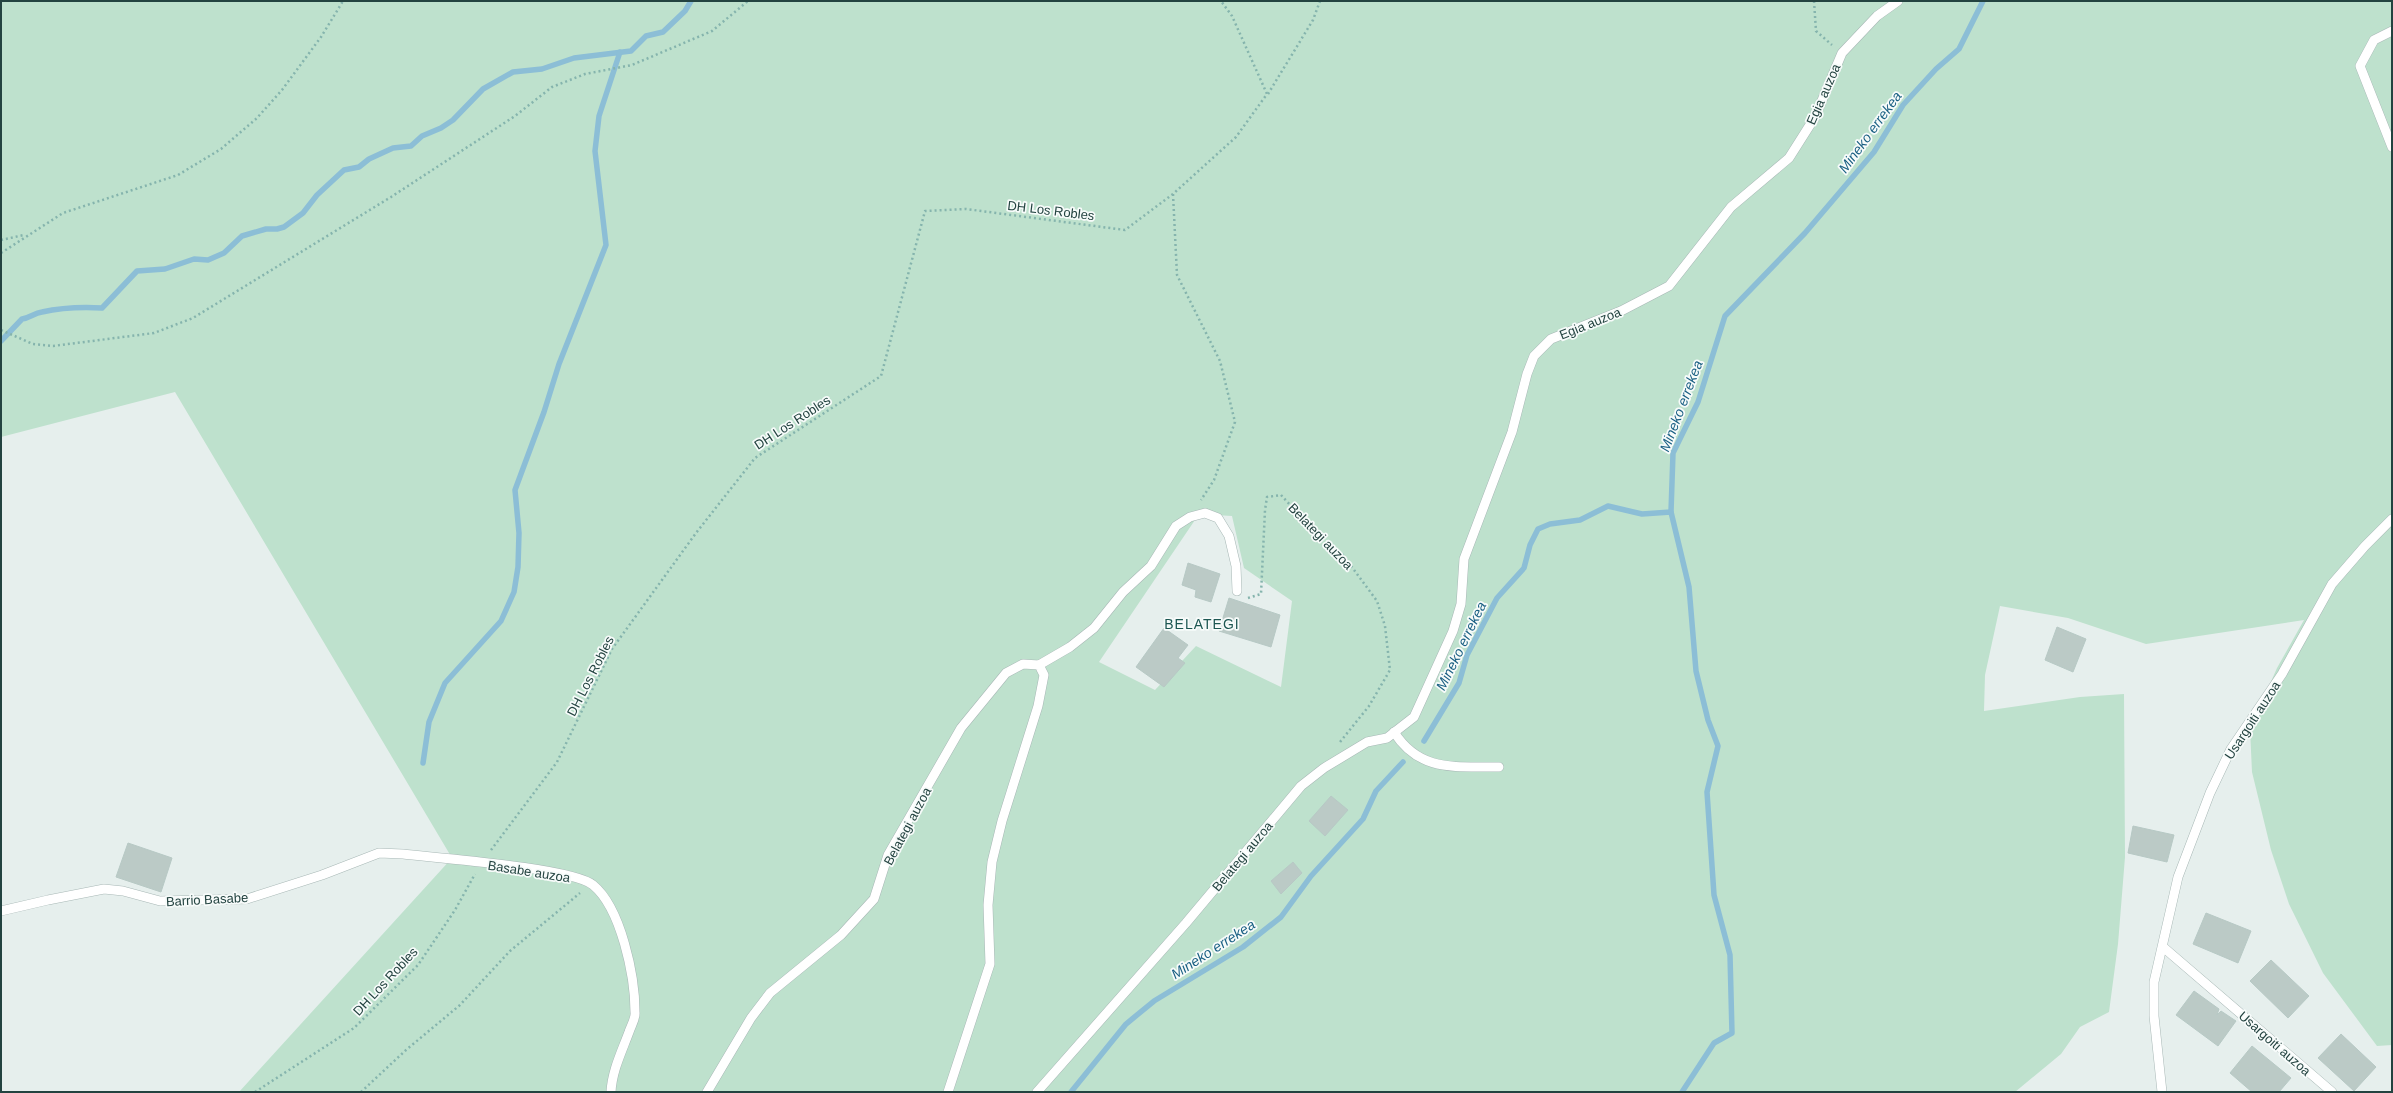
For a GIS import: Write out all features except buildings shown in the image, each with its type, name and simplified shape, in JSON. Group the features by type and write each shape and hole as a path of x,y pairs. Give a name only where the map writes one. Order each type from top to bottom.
{"lane":[{"name":"Egia auzoa","path":"1324,768 1367,742 1387,738 1414,717 1453,632 1461,604 1464,559 1512,432 1526,374 1534,356 1551,339 1621,311 1669,286 1731,207 1789,158 1816,117 1842,53 1877,16 1898,1"},
{"path":"2392,31 2374,40 2360,66 2392,147"},
{"name":"Belategi auzoa","path":"707,1092 751,1018 770,993 841,935 874,899 888,855 961,728 1006,673 1022,664 1039,665 1070,647 1094,628 1123,592 1151,566 1176,526 1190,517 1205,512 1218,518 1229,536 1236,566 1237,591"},
{"name":"Usargoiti auzoa","path":"2162,1092 2154,1016 2154,982 2178,876 2210,793 2232,749 2282,674 2332,584 2365,546 2392,520"},
{"path":"948,1092 990,964 988,904 992,862 1002,821 1038,706 1044,675 1039,665"},
{"path":"1394,732 1403,746 1418,758 1438,765 1499,767"},
{"name":"Belategi auzoa","path":"1037,1092 1190,918 1301,786 1324,768"},
{"name":"Barrio Basabe","path":"1,911 48,900 104,890 123,891 160,901 247,899 322,875 379,853 403,854 481,863"},
{"name":"Basabe auzoa","path":"481,863 562,873 593,884 608,901 622,937 631,972 636,1013 611,1079 611,1092"},
{"name":"Usargoiti auzoa","path":"2163,947 2332,1092"}],"path":[{"path":"1,253 26,235 63,213 178,175 221,149 257,118 282,90 321,37 343,1"},
{"path":"1,330 33,344 53,346 103,338 154,333 193,318 391,197 515,116 552,87 585,74 632,65 712,31 748,1"},
{"path":"1221,1 1232,16 1267,94"},
{"name":"DH Los Robles","path":"255,1092 354,1028 418,964 455,910 481,863 557,762 612,649 696,533 755,458 881,376 925,211 966,209 1126,230 1173,194 1236,136 1267,94 1313,20 1320,1"},
{"path":"1814,1 1816,31 1842,53"},
{"path":"1173,194 1178,275 1220,361 1235,422 1214,480 1190,517"},
{"path":"1,240 26,235"},
{"name":"Belategi auzoa","path":"1237,591 1249,599 1261,594 1264,510 1267,497 1281,495 1310,527 1343,555 1377,601 1385,626 1390,670 1369,706 1339,743 1324,768"},
{"path":"362,1092 406,1050 460,1005 510,950 553,913 593,884"}],"green space":[{"path":"1,1 2392,1 2392,1045 2377,1046 2323,973 2289,904 2271,850 2252,772 2250,729 2277,668 2304,620 2146,644 2068,618 2000,606 1985,675 1984,711 2080,697 2124,694 2125,857 2118,944 2109,1012 2080,1027 2061,1054 2015,1092 239,1092 452,858 175,392 1,437","holes":["1199,514 1232,516 1244,568 1292,601 1281,687 1196,646 1155,690 1099,662"]}],"waterway":[{"path":"1,341 22,319 37,313 64,309 102,308 137,271 165,269 194,259 208,260 224,253 242,236 266,229 277,229 284,227 303,213 317,195 344,170 359,167 369,159 393,148 411,146 422,136 441,128 453,120 483,89 513,72 542,69 574,58 631,51 646,36 663,32 685,11 691,1"},
{"name":"Mineko errekea","path":"1682,1092 1714,1043 1732,1033 1730,955 1714,895 1707,792 1718,746 1708,720 1696,671 1689,587 1671,512 1673,453 1698,402 1725,316 1805,233 1874,152 1903,105 1936,69 1959,49 1983,1"},
{"path":"423,763 429,722 445,683 501,621 514,592 518,567 519,533 515,490 544,412 559,364 606,245 595,151 599,116 620,52"},
{"name":"Mineko errekea","path":"1424,741 1459,683 1467,655 1497,598 1524,568 1530,545 1538,529 1550,524 1580,520 1608,506 1642,514 1671,512"},
{"name":"Mineko errekea","path":"1071,1092 1126,1024 1154,1001 1243,947 1281,917 1311,876 1363,819 1376,791 1403,762"}],"district":[{"name":"BELATEGI","path":"1202,624"}]}
